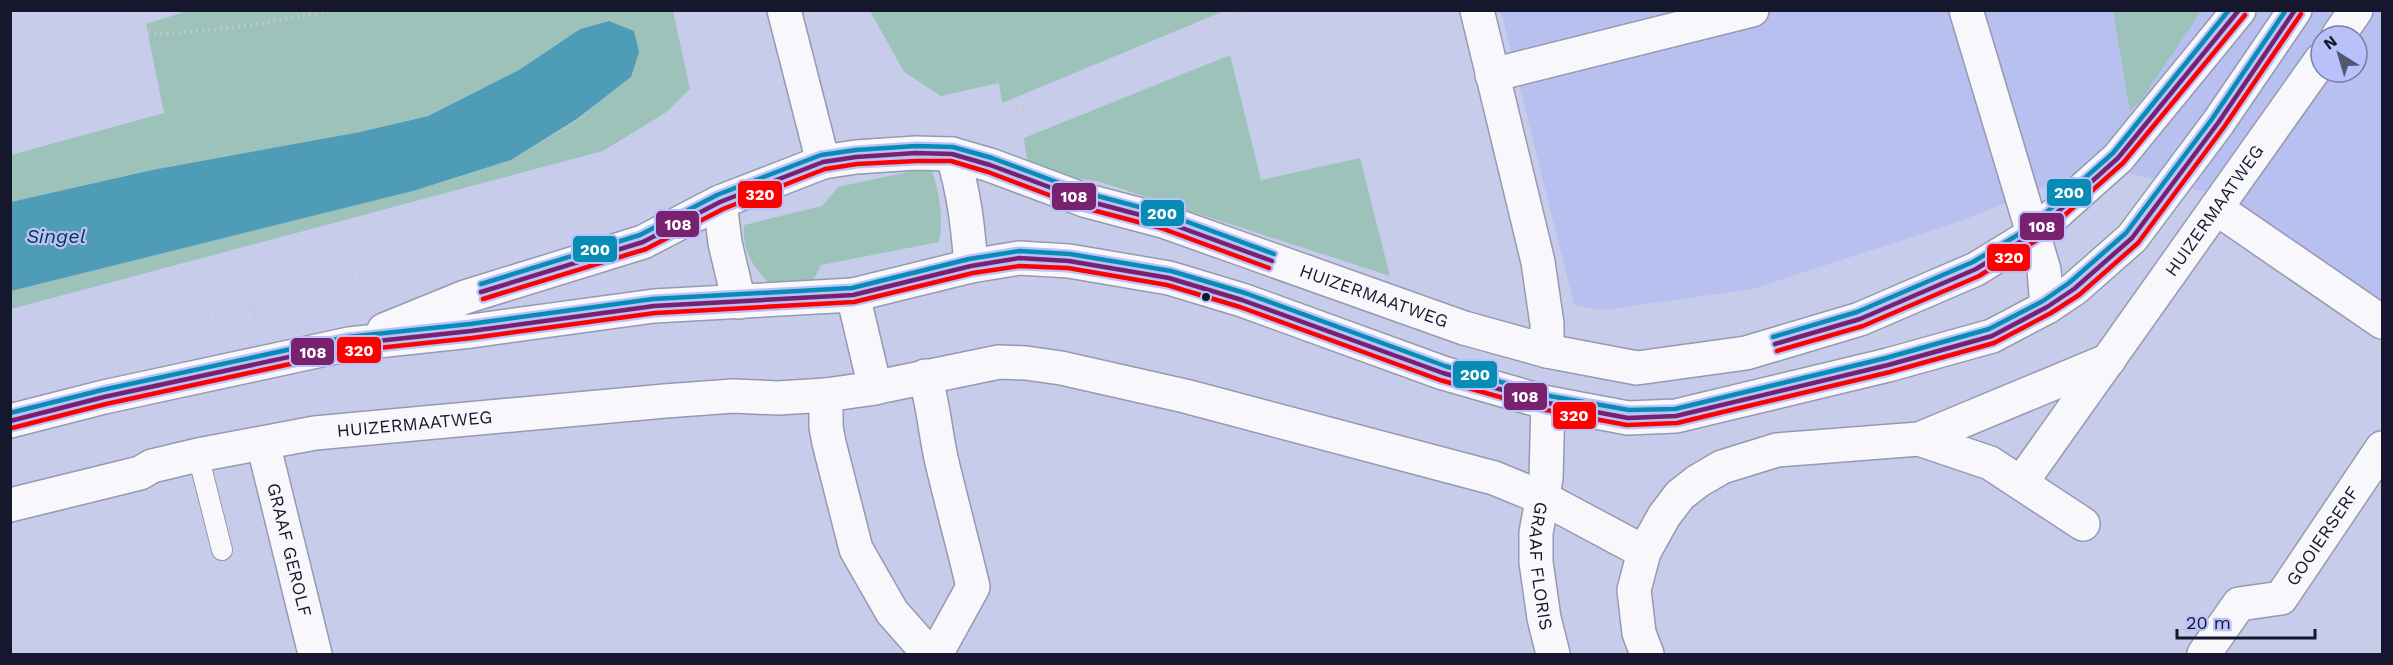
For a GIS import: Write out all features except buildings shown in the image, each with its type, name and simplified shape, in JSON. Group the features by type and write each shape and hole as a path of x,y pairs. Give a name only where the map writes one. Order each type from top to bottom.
{"street":[{"path":"784,10 823,162"},
{"path":"1477,10 1538,262 1547,324 1547,351"},
{"path":"1492,75 1752,10"},
{"path":"1966,10 2044,270 2047,307"},
{"name":"HUIZERMAATWEG","path":"349,344 465,297 643,242 720,202 823,162 884,154 952,154 990,165 1084,200 1162,221 1464,328 1547,351 1637,368 1746,353 1860,319 1976,269 2033,234 2118,158 2240,10"},
{"name":"HUIZERMAATWEG","path":"10,421 104,397 349,344 471,331 691,302 739,302 853,295 971,266 1018,258 1059,260 1169,278 1242,300 1443,372 1548,403 1628,418 1676,416 1898,362 1992,336 2047,307 2074,289 2132,238 2218,123 2295,10"},
{"path":"2346,24 2356,10"},
{"name":"HUIZERMAATWEG","path":"2021,483 2309,77"},
{"path":"952,154 960,177 968,225 971,266"},
{"path":"720,202 725,243 739,302"},
{"path":"2216,208 2382,322"},
{"path":"853,295 875,388"},
{"path":"1647,654 1639,633 1634,590 1644,552 1664,516 1680,495 1698,481 1722,467 1777,450 1919,439 2109,360"},
{"name":"HUIZERMAATWEG","path":"10,505 140,473 152,466 198,455 315,434 665,401 733,396 778,398 826,395 875,388 999,362 1060,368 1185,396 1494,477 1543,498 1644,552"},
{"path":"925,376 942,461 973,587 936,654"},
{"path":"826,395 826,427 829,443 856,549 892,612 929,654"},
{"name":"GRAAF FLORIS","path":"1548,403 1546,478 1536,533 1536,562 1544,618 1553,654"},
{"path":"1919,439 1990,463 2083,524"},
{"name":"GRAAF GEROLF","path":"263,443 315,654"},
{"name":"GOOIERSERF","path":"2204,654 2240,604 2281,598 2382,448"}],"lane":[{"path":"198,455 222,550"}],"path":[{"path":"130,10 142,29 151,33 164,34 231,28 336,10"},
{"path":"974,117 1005,113 1054,98 1247,10"},
{"path":"10,366 253,306 635,192"},
{"path":"98,345 99,352"}],"shaded area":[{"path":"1501,11 2382,11 2382,306 2228,197 2097,166 1963,220 1753,289 1603,310 1574,305"}],"green space":[{"path":"191,10 673,11 690,89 665,113 603,151 11,309 10,291 413,191 511,160 577,120 631,77 634,31 608,21 580,29 519,70 428,116 360,132 152,170 11,202 11,155 164,113 146,24"},
{"path":"870,11 1224,11 1002,103 999,83 941,96 904,72"},
{"path":"2113,11 2201,11 2142,99 2130,111"},
{"path":"1230,55 1261,180 1360,158 1390,276 1097,181 1062,177 1027,161 1024,138"},
{"path":"931,167 940,204 939,242 821,265 810,287 779,293 752,263 745,245 744,225 822,206 838,187"}],"water":[{"name":"Singel","path":"609,21 634,31 639,52 631,77 577,119 511,160 413,191 11,291 11,202 152,170 360,132 428,116 519,70 580,29"}],"transit line":[{"name":"200","path":"1773,337 1857,312 1973,262 2029,228 2113,153 2229,10"},
{"name":"108","path":"1775,344 1860,319 1976,269 2033,234 2118,158 2239,10"},
{"name":"200","path":"10,413 102,390 347,337 470,324 653,299 852,288 969,259 1019,251 1070,254 1171,271 1245,293 1445,366 1550,396 1629,410 1675,409 1886,358 1989,329 2043,301 2069,283 2126,233 2212,119 2286,10"},
{"name":"108","path":"10,421 104,397 349,344 471,331 654,306 853,295 971,266 1019,258 1069,261 1169,278 1242,300 1443,373 1548,403 1628,418 1676,416 1888,365 1992,336 2047,307 2074,289 2132,238 2218,123 2295,10"},
{"name":"320","path":"12,428 106,404 350,351 472,338 655,313 854,302 973,273 1019,266 1068,268 1167,285 1240,307 1440,380 1546,410 1627,425 1677,423 1890,372 1994,343 2051,313 2079,295 2138,243 2224,127 2301,14"},
{"name":"320","path":"1777,351 1863,326 1979,276 2037,240 2123,163 2245,15"},
{"name":"200","path":"481,284 640,235 717,195 821,155 916,146 953,147 992,158 1086,193 1166,214 1274,254"},
{"name":"108","path":"481,292 643,242 720,202 823,162 916,153 952,154 990,165 1084,200 1163,221 1272,261"},
{"name":"320","path":"483,299 646,249 723,209 825,169 857,164 916,161 951,161 988,172 1081,207 1161,228 1269,268"}]}
